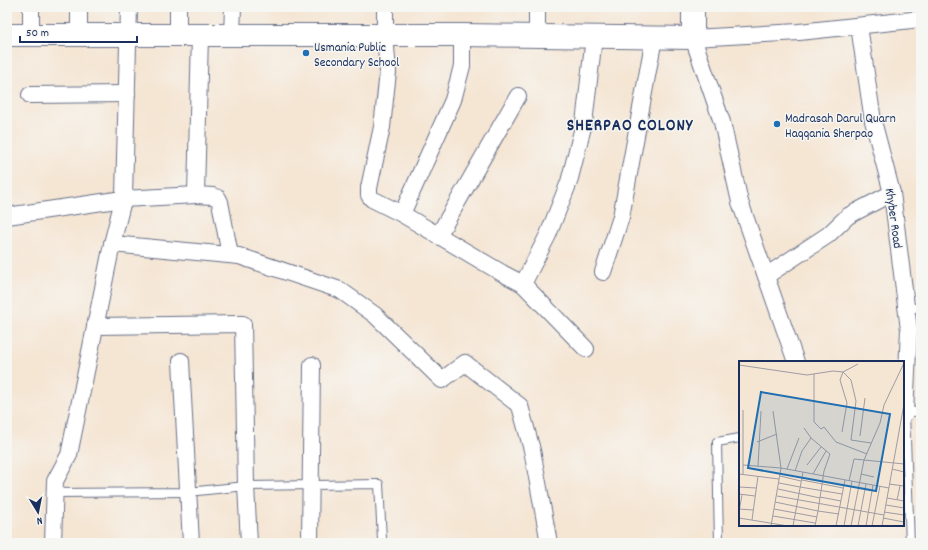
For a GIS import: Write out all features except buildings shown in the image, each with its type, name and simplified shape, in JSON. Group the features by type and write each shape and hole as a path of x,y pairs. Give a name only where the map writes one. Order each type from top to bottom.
{"street":[{"path":"31,7 31,35"},
{"path":"79,7 79,35"},
{"path":"53,543 55,481 69,455 112,244 124,199 129,7"},
{"path":"178,7 178,35"},
{"path":"232,35 233,7"},
{"path":"385,7 385,35 388,72 382,127 368,192 372,199 402,214 523,284 586,349"},
{"path":"537,7 537,36"},
{"path":"693,7 694,38 722,122 740,202 796,361"},
{"path":"7,35 462,34 694,38 799,32 921,20"},
{"name":"Khyber Road","path":"859,26 873,121 892,193 914,308 909,330 904,413"},
{"path":"402,214 453,100 462,66 462,34"},
{"path":"196,194 200,35"},
{"path":"523,284 548,235 569,182 584,123 594,36"},
{"path":"603,272 621,217 654,38"},
{"path":"30,95 127,94"},
{"path":"438,236 518,96"},
{"path":"766,276 828,235 848,216 892,193"},
{"path":"7,216 124,199 196,194 213,196 218,198 220,202 230,255"},
{"path":"112,244 239,256 340,290 375,315 442,380 466,363 520,406 532,450 548,543"},
{"path":"95,326 243,324 246,486 249,543"},
{"path":"181,361 190,543"},
{"path":"310,543 312,365"}],"lane":[{"path":"910,543 904,413 921,411"},
{"path":"719,543 717,442 739,438"},
{"path":"54,493 188,492 246,486 379,484 382,539 384,543"}],"place":[{"name":"Usmania Public Secondary School","path":"306,53"},
{"name":"Madrasah Darul Quarn Haqqania Sherpao","path":"777,124"}],"district":[{"name":"SHERPAO COLONY","path":"630,124"}]}
